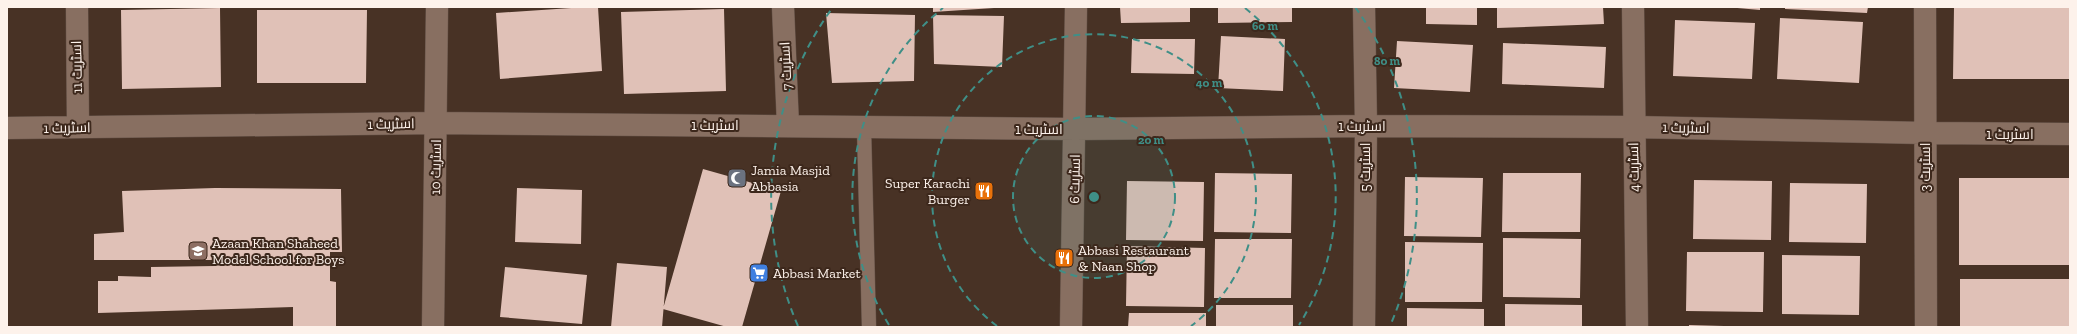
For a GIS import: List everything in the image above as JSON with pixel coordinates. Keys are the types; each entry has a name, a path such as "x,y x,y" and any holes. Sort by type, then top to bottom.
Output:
{"street":[{"name":"اسٹریٹ 11","path":"77,7 78,128"},
{"name":"اسٹریٹ 10","path":"433,327 436,7"},
{"name":"اسٹریٹ 7","path":"783,7 788,126"},
{"name":"اسٹریٹ 6","path":"1071,327 1076,129 1076,7"},
{"name":"اسٹریٹ 5","path":"1364,7 1366,126 1364,327"},
{"name":"اسٹریٹ 4","path":"1633,7 1636,327"},
{"name":"اسٹریٹ 3","path":"1925,7 1926,327"},
{"name":"اسٹریٹ 1","path":"7,128 436,123 1076,129 1366,126 1634,127 1925,133 2070,134"}],"lane":[{"path":"864,128 869,327"}],"building":[{"path":"598,7 602,71 500,79 496,13"},
{"path":"933,7 994,7 994,8 933,12"},
{"path":"1120,7 1190,7 1190,22 1121,23"},
{"path":"1218,7 1292,7 1292,22 1218,23"},
{"path":"1426,7 1477,7 1477,25 1426,24"},
{"path":"1497,7 1603,7 1604,24 1497,28"},
{"path":"1726,7 1760,7 1760,10"},
{"path":"1785,7 1868,7 1867,13 1785,9"},
{"path":"1954,7 2070,7 2070,79 1953,79"},
{"path":"220,8 221,87 122,89 121,10"},
{"path":"724,9 726,91 624,94 621,12"},
{"path":"257,10 367,10 366,83 257,83"},
{"path":"826,13 915,15 914,81 832,83"},
{"path":"933,15 1004,16 1002,67 934,64"},
{"path":"1780,18 1863,22 1859,83 1777,79"},
{"path":"1675,20 1755,23 1752,79 1673,76"},
{"path":"1221,36 1285,39 1283,91 1218,88"},
{"path":"1132,39 1195,39 1194,74 1131,73"},
{"path":"1397,41 1473,45 1470,92 1394,88"},
{"path":"1503,43 1606,47 1604,88 1502,84"},
{"path":"703,169 781,191 742,327 727,327 663,309"},
{"path":"1215,173 1292,174 1291,233 1214,232"},
{"path":"1503,173 1581,173 1580,232 1502,232"},
{"path":"1405,177 1483,178 1481,237 1404,236"},
{"path":"1959,178 2070,178 2070,265 1959,265"},
{"path":"1694,180 1772,181 1771,240 1693,239"},
{"path":"1127,181 1204,182 1203,241 1126,240"},
{"path":"1790,183 1867,184 1866,243 1789,242"},
{"name":"Azaan Khan Shaheed Model School for Boys","path":"215,188 341,189 342,252 330,252 330,281 336,282 336,327 293,327 293,307 98,313 98,281 118,281 118,276 151,277 151,267 214,266 214,260 94,260 94,234 124,232 122,191"},
{"path":"517,188 582,190 581,244 515,242"},
{"path":"1503,238 1581,239 1580,298 1503,297"},
{"path":"1215,239 1292,239 1291,298 1214,298"},
{"path":"1405,242 1483,243 1482,302 1405,302"},
{"path":"1127,246 1205,248 1204,307 1126,306"},
{"path":"1687,252 1764,252 1763,312 1686,311"},
{"path":"1782,255 1860,256 1859,315 1782,314"},
{"path":"617,263 667,267 662,327 611,327"},
{"path":"505,267 587,275 582,324 500,317"},
{"path":"1960,279 2070,279 2070,327 1960,327"},
{"path":"1505,304 1582,305 1582,327 1505,327"},
{"path":"1216,305 1293,305 1293,327 1216,327"},
{"path":"1407,308 1484,309 1484,327 1407,327"},
{"path":"1129,313 1206,313 1206,327 1128,327"},
{"path":"1689,325 1724,326 1724,327 1689,327"}],"place":[{"name":"Jamia Masjid Abbasia","path":"737,178"},
{"name":"Super Karachi Burger","path":"984,191"},
{"name":"Azaan Khan Shaheed Model School for Boys","path":"198,251"},
{"name":"Abbasi Restaurant & Naan Shop","path":"1064,258"},
{"name":"Abbasi Market","path":"759,273"}]}
